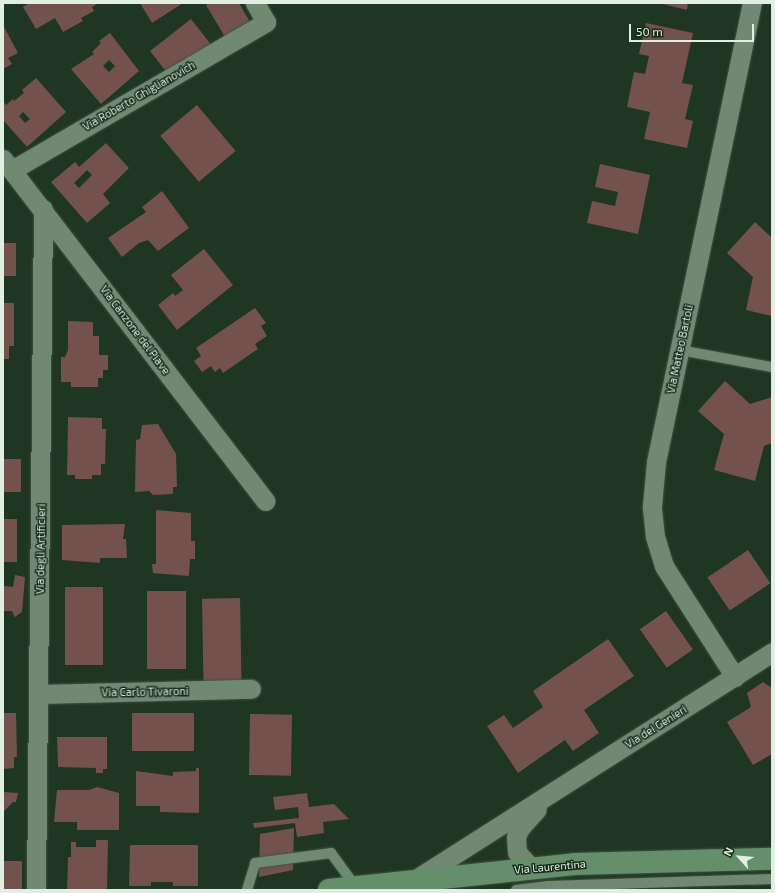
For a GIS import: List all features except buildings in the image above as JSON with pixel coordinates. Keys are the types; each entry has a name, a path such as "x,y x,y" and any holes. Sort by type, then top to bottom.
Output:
{"main road":[{"name":"Via Laurentina","path":"329,890 575,864 772,859"}],"street":[{"name":"Via Roberto Ghiglianovich","path":"7,165 266,22 255,3"},
{"name":"Via Matteo Bartoli","path":"734,677 664,566 655,537 652,506 654,476 752,3"},
{"name":"Via Canzone del Piave","path":"7,165 43,209 265,501"},
{"name":"Via degli Artificieri","path":"36,890 43,209"},
{"name":"Via dei Genieri","path":"413,881 772,652"},
{"name":"Via Carlo Tivaroni","path":"39,694 251,690"},
{"name":"Via dei Genieri","path":"531,868 517,852 516,837 520,828 533,815 540,800"}],"lane":[{"path":"680,350 772,367"},
{"path":"247,890 255,863 331,853 356,887"},
{"name":"Via Laurentina","path":"516,890 549,886 772,879"}]}
